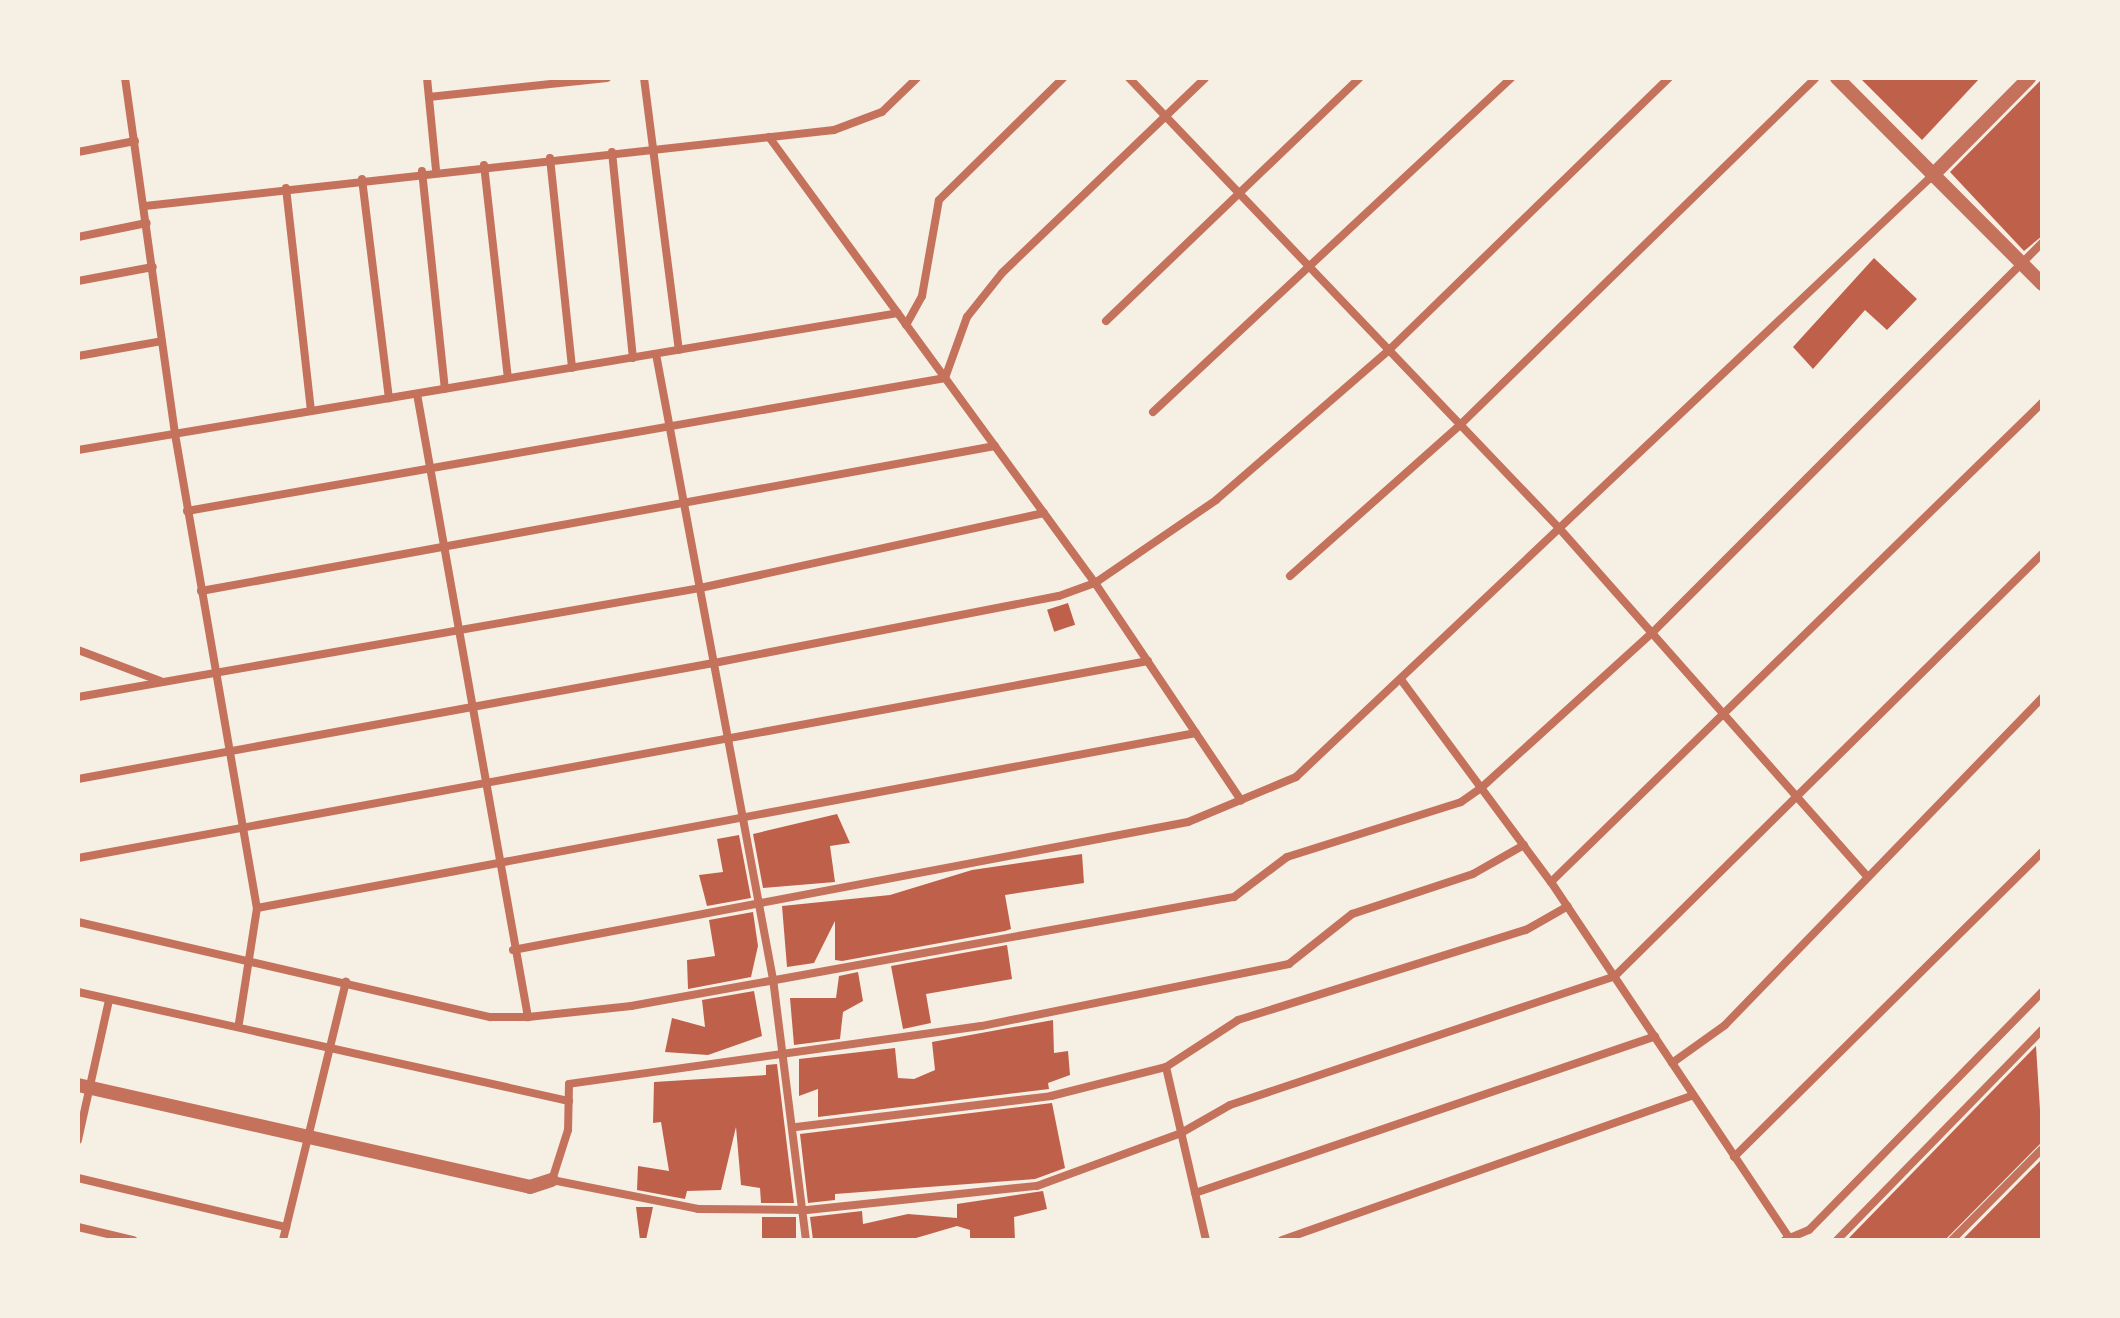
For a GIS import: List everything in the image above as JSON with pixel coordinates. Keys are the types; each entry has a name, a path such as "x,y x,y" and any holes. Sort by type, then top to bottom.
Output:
{"street":[{"path":"125,78 187,511 257,908 239,1023"},
{"path":"427,78 436,170"},
{"path":"429,97 607,78"},
{"path":"644,78 650,149 679,350"},
{"path":"145,206 422,171 834,130 882,112 917,78"},
{"path":"906,325 922,296 939,200 1063,78"},
{"path":"1129,78 1559,528 1868,877"},
{"path":"945,378 967,317 1002,273 1205,78"},
{"path":"1106,321 1236,190 1359,78"},
{"path":"1153,412 1311,269 1511,78"},
{"path":"78,779 228,755 471,706 714,663 1059,596 1095,583 1216,500 1389,350 1669,78"},
{"path":"1290,576 1460,425 1815,78"},
{"path":"1837,78 2042,284"},
{"path":"513,950 1188,822 1296,777 1402,681 1559,528 1932,176 2029,78"},
{"path":"769,137 1095,583 1241,800"},
{"path":"78,152 135,141"},
{"path":"612,152 633,358"},
{"path":"550,158 572,368"},
{"path":"484,165 508,378"},
{"path":"422,171 445,389"},
{"path":"362,179 389,398"},
{"path":"286,188 311,411"},
{"path":"78,237 147,223"},
{"path":"78,922 248,964 346,982 490,1017 528,1017 773,979 1234,897 1287,857 1461,802 1481,788 1652,633 2042,243"},
{"path":"78,281 153,267"},
{"path":"78,450 898,313"},
{"path":"78,356 162,341"},
{"path":"656,354 773,979 807,1210 806,1240"},
{"path":"187,511 945,378"},
{"path":"417,394 513,950 528,1017"},
{"path":"1551,882 1725,716 2042,403"},
{"path":"201,591 995,446"},
{"path":"78,697 458,633 700,588 1044,513"},
{"path":"83,1086 306,1140 530,1187 552,1180 698,1209 807,1210 1037,1186 1181,1133 1230,1105 1615,976 2042,554"},
{"path":"78,650 161,681"},
{"path":"78,858 729,743 1148,661"},
{"path":"1402,681 1568,906 1787,1239 1809,1230 2042,992"},
{"path":"1672,1063 1725,1025 2042,698"},
{"path":"257,908 499,869 1196,733"},
{"path":"552,1180 569,1101 569,1084 981,1026 1289,964 1352,914 1473,874 1524,845"},
{"path":"1734,1157 2042,852"},
{"path":"796,1127 1093,1086 1166,1067 1238,1020 1526,930 1568,906"},
{"path":"283,1240 346,982"},
{"path":"78,992 239,1023 569,1101"},
{"path":"78,1140 83,1086 109,1000"},
{"path":"1837,1240 2042,1030"},
{"path":"1195,1193 1655,1036"},
{"path":"1166,1067 1206,1240"},
{"path":"1282,1240 1693,1095"},
{"path":"1952,1240 2042,1149"},
{"path":"78,1178 286,1227"},
{"path":"78,1227 133,1240"}],"building":[{"path":"1860,78 1980,78 1922,140"},
{"path":"2042,79 2042,236 2024,251 1950,172"},
{"path":"1874,258 1917,299 1887,330 1865,310 1813,369 1793,347"},
{"path":"1068,603 1075,625 1054,632 1047,610"},
{"path":"837,814 850,843 830,846 835,882 763,888 753,834"},
{"path":"739,835 751,898 707,906 699,875 723,872 717,839"},
{"path":"1082,854 1084,883 1005,895 1011,929 842,961 835,960 835,921 814,963 787,967 782,906 890,895 972,870"},
{"path":"753,912 758,946 751,977 688,989 687,960 715,956 709,920"},
{"path":"1007,945 1012,979 926,994 931,1023 903,1029 891,966"},
{"path":"858,972 863,1001 843,1012 840,1039 794,1045 790,998 836,998 839,976"},
{"path":"754,991 762,1036 708,1055 665,1052 672,1018 705,1027 702,1000"},
{"path":"1053,1020 1054,1053 1068,1051 1070,1075 1048,1083 1049,1089 818,1117 818,1089 799,1096 799,1059 895,1048 898,1078 914,1079 935,1070 932,1042"},
{"path":"2036,1046 2042,1142 1945,1240 1847,1240"},
{"path":"777,1064 794,1203 761,1203 760,1188 741,1185 736,1127 721,1190 687,1191 685,1199 637,1190 638,1166 669,1171 661,1122 653,1123 654,1082 766,1075 766,1065"},
{"path":"1052,1103 1065,1168 1035,1179 835,1194 835,1200 808,1203 800,1134"},
{"path":"2042,1159 2042,1240 1962,1240"},
{"path":"1043,1191 1047,1209 1014,1217 1015,1240 970,1240 970,1230 957,1226 916,1238 813,1240 810,1217 862,1211 863,1224 908,1214 957,1218 957,1204"},
{"path":"636,1207 653,1207 646,1240 640,1240"},
{"path":"762,1217 796,1217 796,1240 762,1240"}]}
